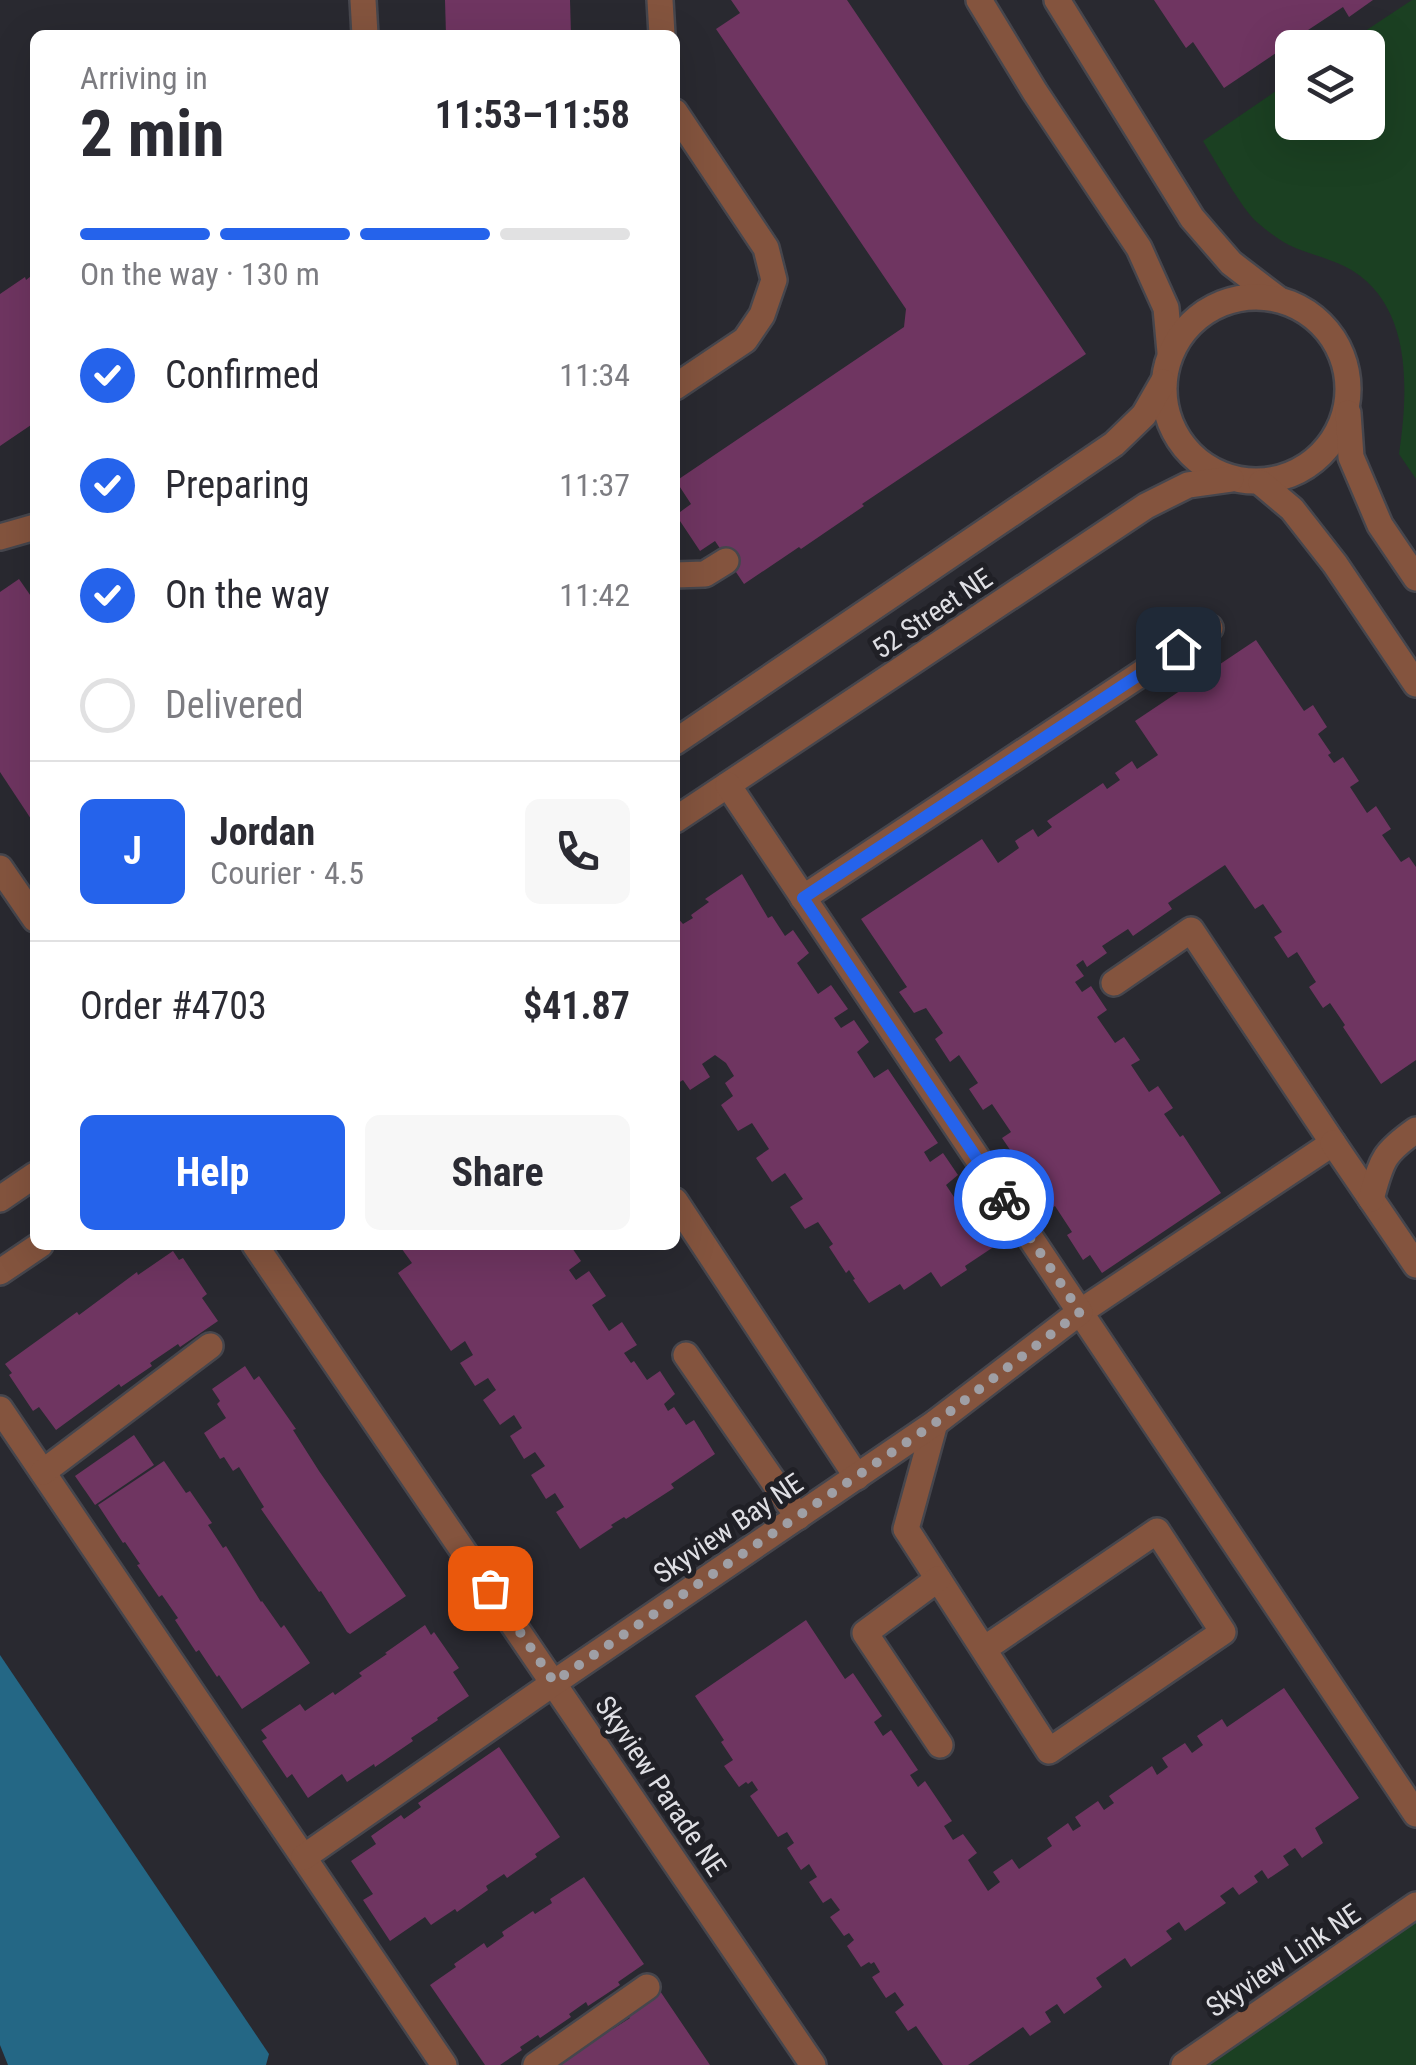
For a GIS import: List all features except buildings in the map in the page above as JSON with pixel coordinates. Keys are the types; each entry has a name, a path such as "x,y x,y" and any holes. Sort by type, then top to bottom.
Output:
{"street":[{"path":"363,0 365,30"},
{"path":"660,0 662,30"},
{"path":"979,0 1153,275 1166,308 1170,352 1163,382 1166,414 1187,452 1204,466 1231,479 1261,483 1292,476 1318,459 1338,435 1347,408"},
{"path":"1057,0 1192,218 1231,263 1278,299 1304,310 1326,328 1341,352 1348,379 1351,457 1380,525 1416,578"},
{"path":"680,119 766,248 774,280 762,315 745,340 680,385"},
{"path":"1170,352 1202,313 1225,301 1250,296 1278,299"},
{"name":"52 Street NE","path":"680,739 1114,444 1144,415 1163,382"},
{"name":"52 Street NE","path":"680,817 1146,506 1188,485 1231,479"},
{"path":"1261,483 1292,509 1335,564 1416,684"},
{"path":"0,538 30,529"},
{"path":"680,576 705,574 726,561"},
{"path":"803,898 1210,628"},
{"path":"728,785 1416,1814"},
{"path":"0,868 30,913"},
{"path":"1114,983 1192,930 1416,1265"},
{"path":"1372,1200 1381,1162 1390,1148 1416,1130"},
{"name":"Skyview Bay NE","path":"304,1858 554,1682 935,1423 1080,1312 1333,1143"},
{"path":"0,1199 30,1178"},
{"path":"680,1209 857,1476"},
{"path":"0,1272 33,1250"},
{"name":"Skyview Parade NE","path":"258,1250 813,2065"},
{"path":"43,1472 210,1346"},
{"path":"686,1355 798,1517"},
{"path":"0,1409 444,2065"},
{"path":"935,1423 906,1529 1049,1751 1224,1632 1156,1531 984,1649"},
{"path":"938,1579 865,1633 940,1745"},
{"name":"Skyview Link NE","path":"1184,2065 1416,1906"},
{"path":"536,2065 647,1987"}],"green space":[{"path":"1416,0 1416,479 1399,454 1404,405 1402,354 1387,307 1373,287 1353,271 1289,245 1258,223 1203,141 1275,92 1275,140 1385,140 1385,30 1367,30"},
{"path":"1416,1905 1416,2065 1192,2065"}],"water":[{"path":"0,1655 269,2054 266,2065 8,2065 0,2045"}],"way so far":[{"path":"490,1588 554,1682 935,1423 1080,1312 1004,1199"}],"route":[{"path":"1004,1199 803,898 1178,649"}]}
